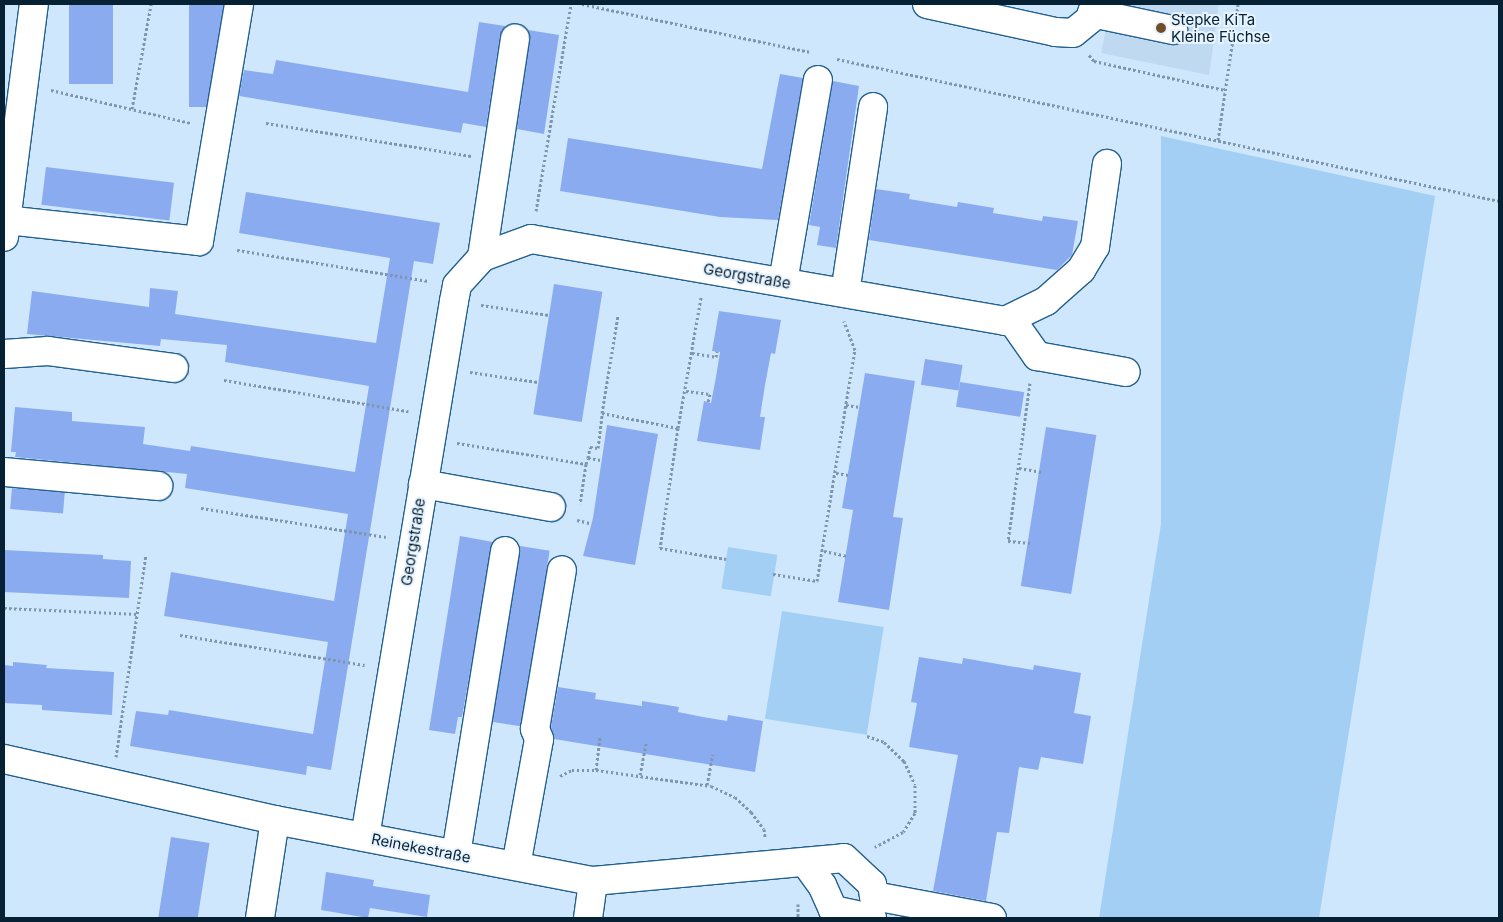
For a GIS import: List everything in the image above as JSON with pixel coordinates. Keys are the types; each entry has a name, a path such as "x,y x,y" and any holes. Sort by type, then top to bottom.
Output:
{"street":[{"path":"34,4 24,84 8,178 5,228 199,241 239,4"},
{"path":"927,4 1055,32 1088,17 1173,30"},
{"path":"482,257 515,38"},
{"path":"784,282 821,63"},
{"path":"840,292 873,107"},
{"path":"1107,164 1095,247 1080,270 1046,301 1009,321 1037,356 1126,372"},
{"name":"Georgstraße","path":"365,837 455,293 482,257 531,239 1009,321"},
{"path":"4,354 48,351 174,368"},
{"path":"4,472 158,486"},
{"path":"423,484 551,507"},
{"path":"456,854 505,552"},
{"path":"516,866 539,739 535,729 562,570"},
{"name":"Reinekestraße","path":"4,759 275,820 593,881 844,858"},
{"path":"260,918 275,820"},
{"path":"844,858 872,884 874,896 992,918"},
{"path":"805,862 822,885 832,910 872,918"},
{"path":"588,918 593,881"}],"path":[{"path":"132,109 151,4"},
{"path":"531,239 571,4"},
{"path":"582,4 821,63 1218,140 1499,201"},
{"path":"1218,140 1238,4"},
{"path":"1088,17 1094,61 1224,90"},
{"path":"24,84 218,130"},
{"path":"266,123 497,160"},
{"path":"237,250 455,293 550,314"},
{"path":"706,269 678,428 660,548 726,559"},
{"path":"774,574 817,581 824,551 855,350 840,292"},
{"path":"579,511 590,447 598,448 618,315"},
{"path":"692,354 716,357 717,351"},
{"path":"442,368 538,382"},
{"path":"224,380 586,464"},
{"path":"1030,381 1008,541 1031,543"},
{"path":"686,391 710,394 708,402"},
{"path":"846,405 860,407"},
{"path":"602,413 678,428"},
{"path":"588,458 601,460"},
{"path":"1019,468 1042,472"},
{"path":"836,473 849,475"},
{"path":"201,508 414,542"},
{"path":"578,516 577,521 590,523"},
{"path":"824,551 847,556"},
{"path":"112,784 146,555"},
{"path":"4,608 138,614"},
{"path":"180,635 392,670"},
{"path":"596,770 600,736"},
{"path":"844,858 890,841 903,832 915,813 915,785 904,761 884,742 867,736"},
{"path":"640,775 646,744"},
{"path":"707,786 713,755"},
{"path":"529,793 572,770 596,770 640,775 707,786 735,797 751,812 764,829 768,865"}],"shaded area":[{"name":"Stepke KiTa Kleine Füchse","path":"1111,4 1219,4 1209,75 1101,53"},
{"path":"1161,136 1435,196 1319,918 1099,918 1161,524"},
{"path":"728,547 777,555 771,596 721,588"},
{"path":"782,611 884,627 867,735 765,719"}],"building":[{"path":"69,4 113,4 113,84 69,84"},
{"path":"189,4 223,4 223,107 189,107"},
{"path":"479,22 505,26 500,36 486,127 463,123 461,133 239,96 244,70 273,74 276,60 468,92"},
{"path":"528,30 559,35 544,134 517,129 530,40"},
{"path":"780,74 803,78 778,220 720,217 560,191 568,138 762,169"},
{"path":"833,81 859,86 836,248 817,245 820,227 809,225"},
{"path":"46,167 174,183 169,220 41,205"},
{"path":"876,189 910,194 909,199 957,207 958,202 994,208 993,213 1042,221 1043,216 1078,221 1072,255 1057,270 869,240"},
{"path":"246,192 440,223 433,264 414,261 331,770 307,766 306,775 130,746 136,711 168,715 169,710 313,734 328,642 164,616 171,572 334,601 348,514 185,488 187,474 15,457 16,452 11,452 15,407 72,412 72,421 145,427 143,444 190,451 191,446 355,472 369,386 225,362 227,345 161,339 160,346 27,334 32,291 149,307 150,288 178,291 175,314 376,343 390,258 239,233"},
{"path":"554,284 602,292 582,422 533,414"},
{"path":"719,311 781,320 775,354 771,353 765,385 760,417 765,417 760,450 697,441 704,401 711,403 716,377 720,352 712,351"},
{"path":"925,359 963,365 958,391 921,385"},
{"path":"865,373 915,381 893,517 903,518 889,610 838,602 853,510 842,508"},
{"path":"960,382 1024,392 1020,417 956,407"},
{"path":"607,425 658,434 635,565 583,556 593,518"},
{"path":"1046,427 1096,435 1071,594 1021,586"},
{"path":"12,488 65,493 63,514 10,509"},
{"path":"460,536 493,542 462,717 458,717 455,734 429,730"},
{"path":"520,546 550,551 522,727 492,722"},
{"path":"4,550 103,555 103,559 131,561 129,598 4,592"},
{"path":"919,657 962,664 963,658 1033,670 1034,665 1081,673 1074,713 1091,716 1083,764 1041,757 1038,770 1019,767 1009,833 997,832 986,901 933,891 958,755 909,747 917,703 911,702"},
{"path":"13,662 47,665 46,668 114,672 112,715 42,710 42,705 4,703 4,665 13,666"},
{"path":"558,687 596,693 595,699 642,706 642,701 679,707 678,712 727,721 728,715 763,721 755,772 554,739 551,727"},
{"path":"171,837 210,843 198,918 158,918"},
{"path":"326,872 374,880 373,886 430,895 427,917 370,908 368,918 321,910"}],"place":[{"name":"Stepke KiTa Kleine Füchse","path":"1161,28"}]}
